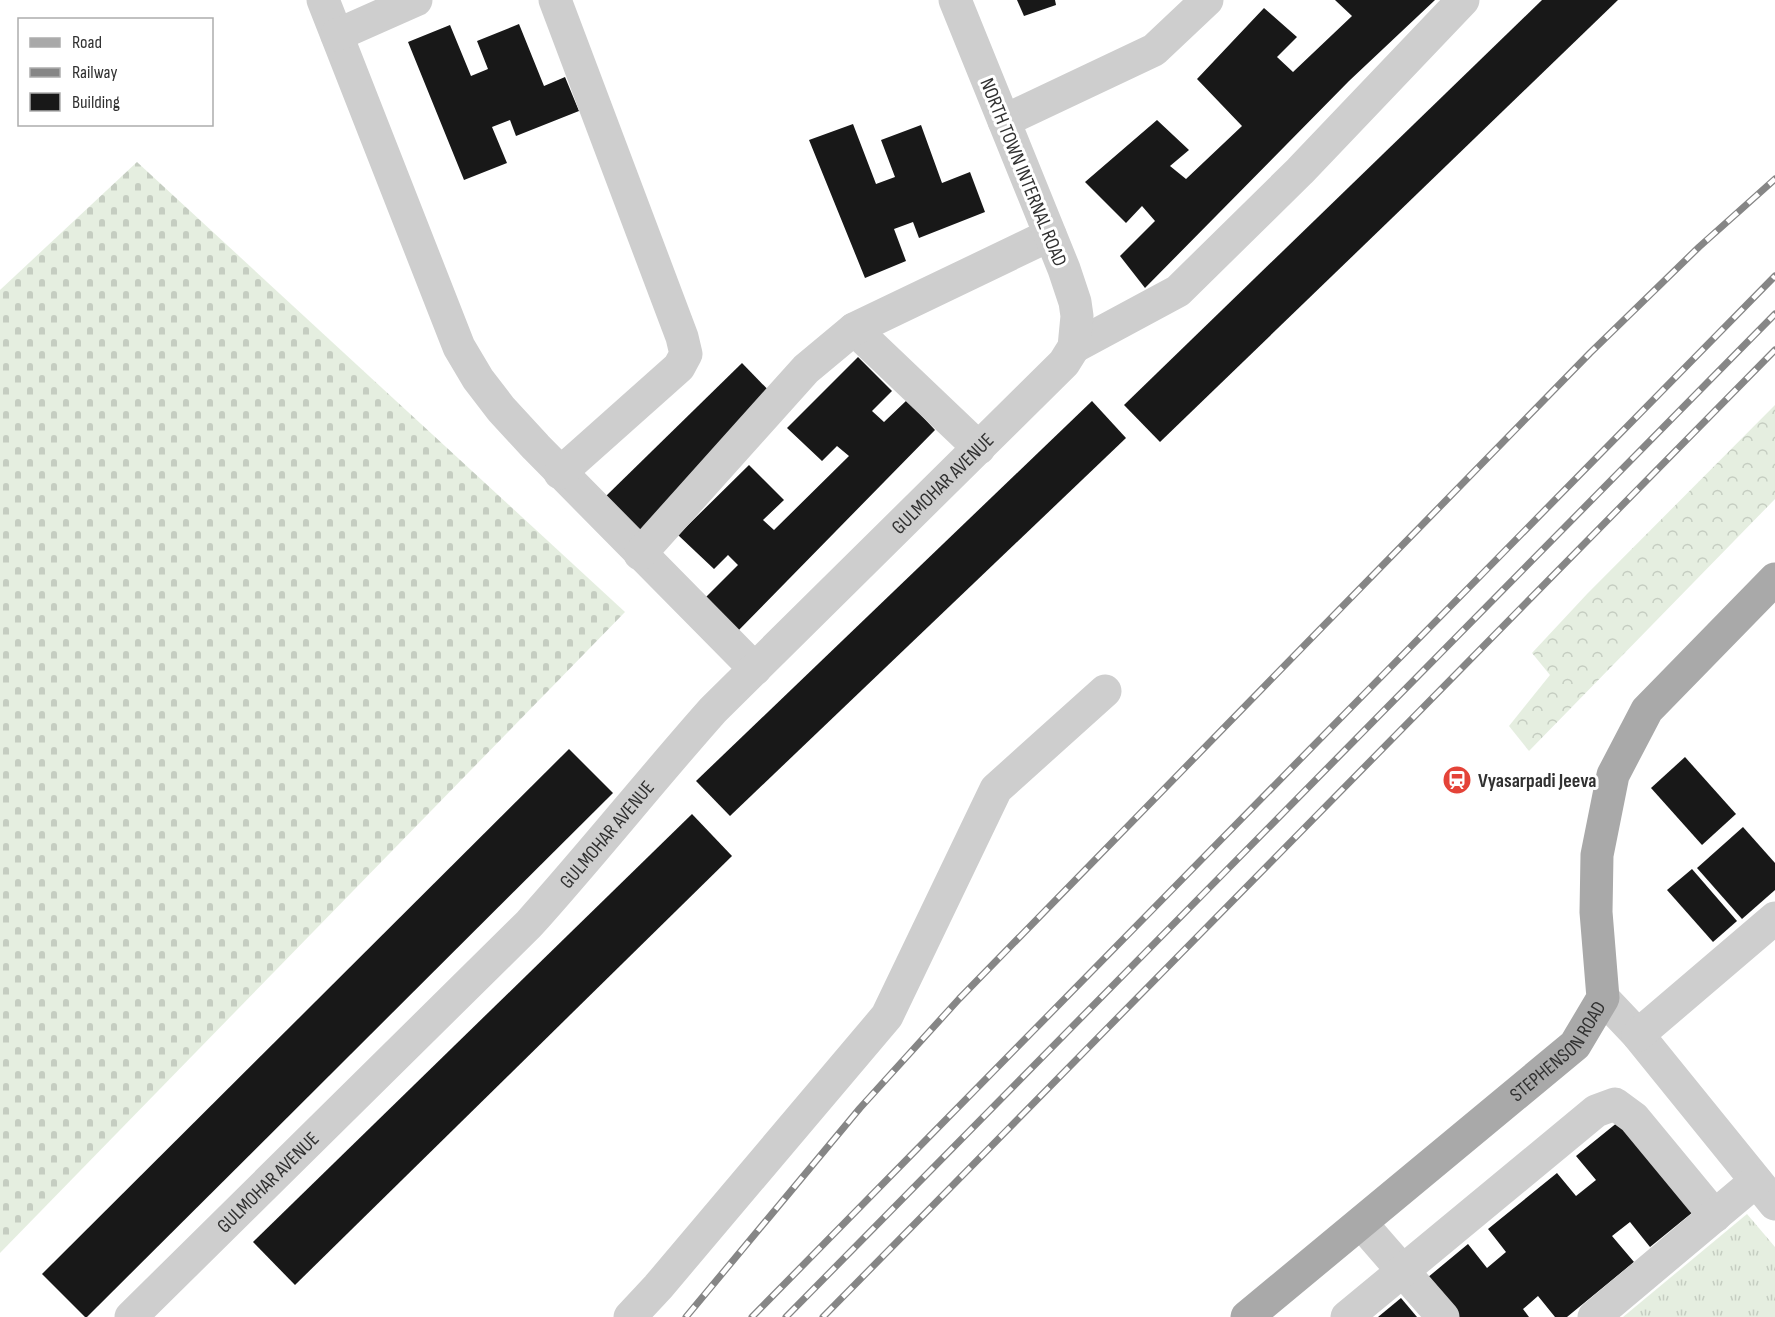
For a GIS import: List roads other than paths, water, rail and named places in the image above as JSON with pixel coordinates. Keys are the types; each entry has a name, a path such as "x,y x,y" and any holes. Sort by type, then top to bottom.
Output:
{"main road":[{"name":"STEPHENSON ROAD","path":"1247,1317 1575,1046 1603,998 1596,912 1597,855 1613,775 1647,711 1775,579"}],"street":[{"path":"323,0 459,347 478,379 501,409 560,472 755,669"},
{"path":"337,35 416,0"},
{"path":"555,0 687,354 679,367 560,472"},
{"name":"NORTH TOWN INTERNAL ROAD","path":"955,0 1075,302 1077,316 1074,347"},
{"path":"1074,347 1178,291 1300,171 1463,0"},
{"path":"1004,121 1154,50 1190,7"},
{"path":"640,554 806,369 854,328 1050,235"},
{"path":"854,328 980,448"},
{"name":"GULMOHAR AVENUE","path":"131,1317 529,924 713,711 1056,373 1074,347"},
{"path":"630,1317 658,1287 887,1016 996,789 1105,691"},
{"path":"1638,1035 1775,918"},
{"path":"1594,1317 1715,1216 1767,1187 1638,1035 1603,998"},
{"path":"1347,1317 1596,1111 1615,1104 1634,1118 1715,1216"},
{"path":"1361,1223 1443,1317"}],"railway":[{"path":"686,1317 860,1108 959,999 1590,353 1699,247 1775,179"},
{"path":"752,1317 1775,276"},
{"path":"786,1317 1775,314"},
{"path":"823,1317 1775,350"}],"place":[{"name":"Vyasarpadi Jeeva","path":"1457,780"}]}
